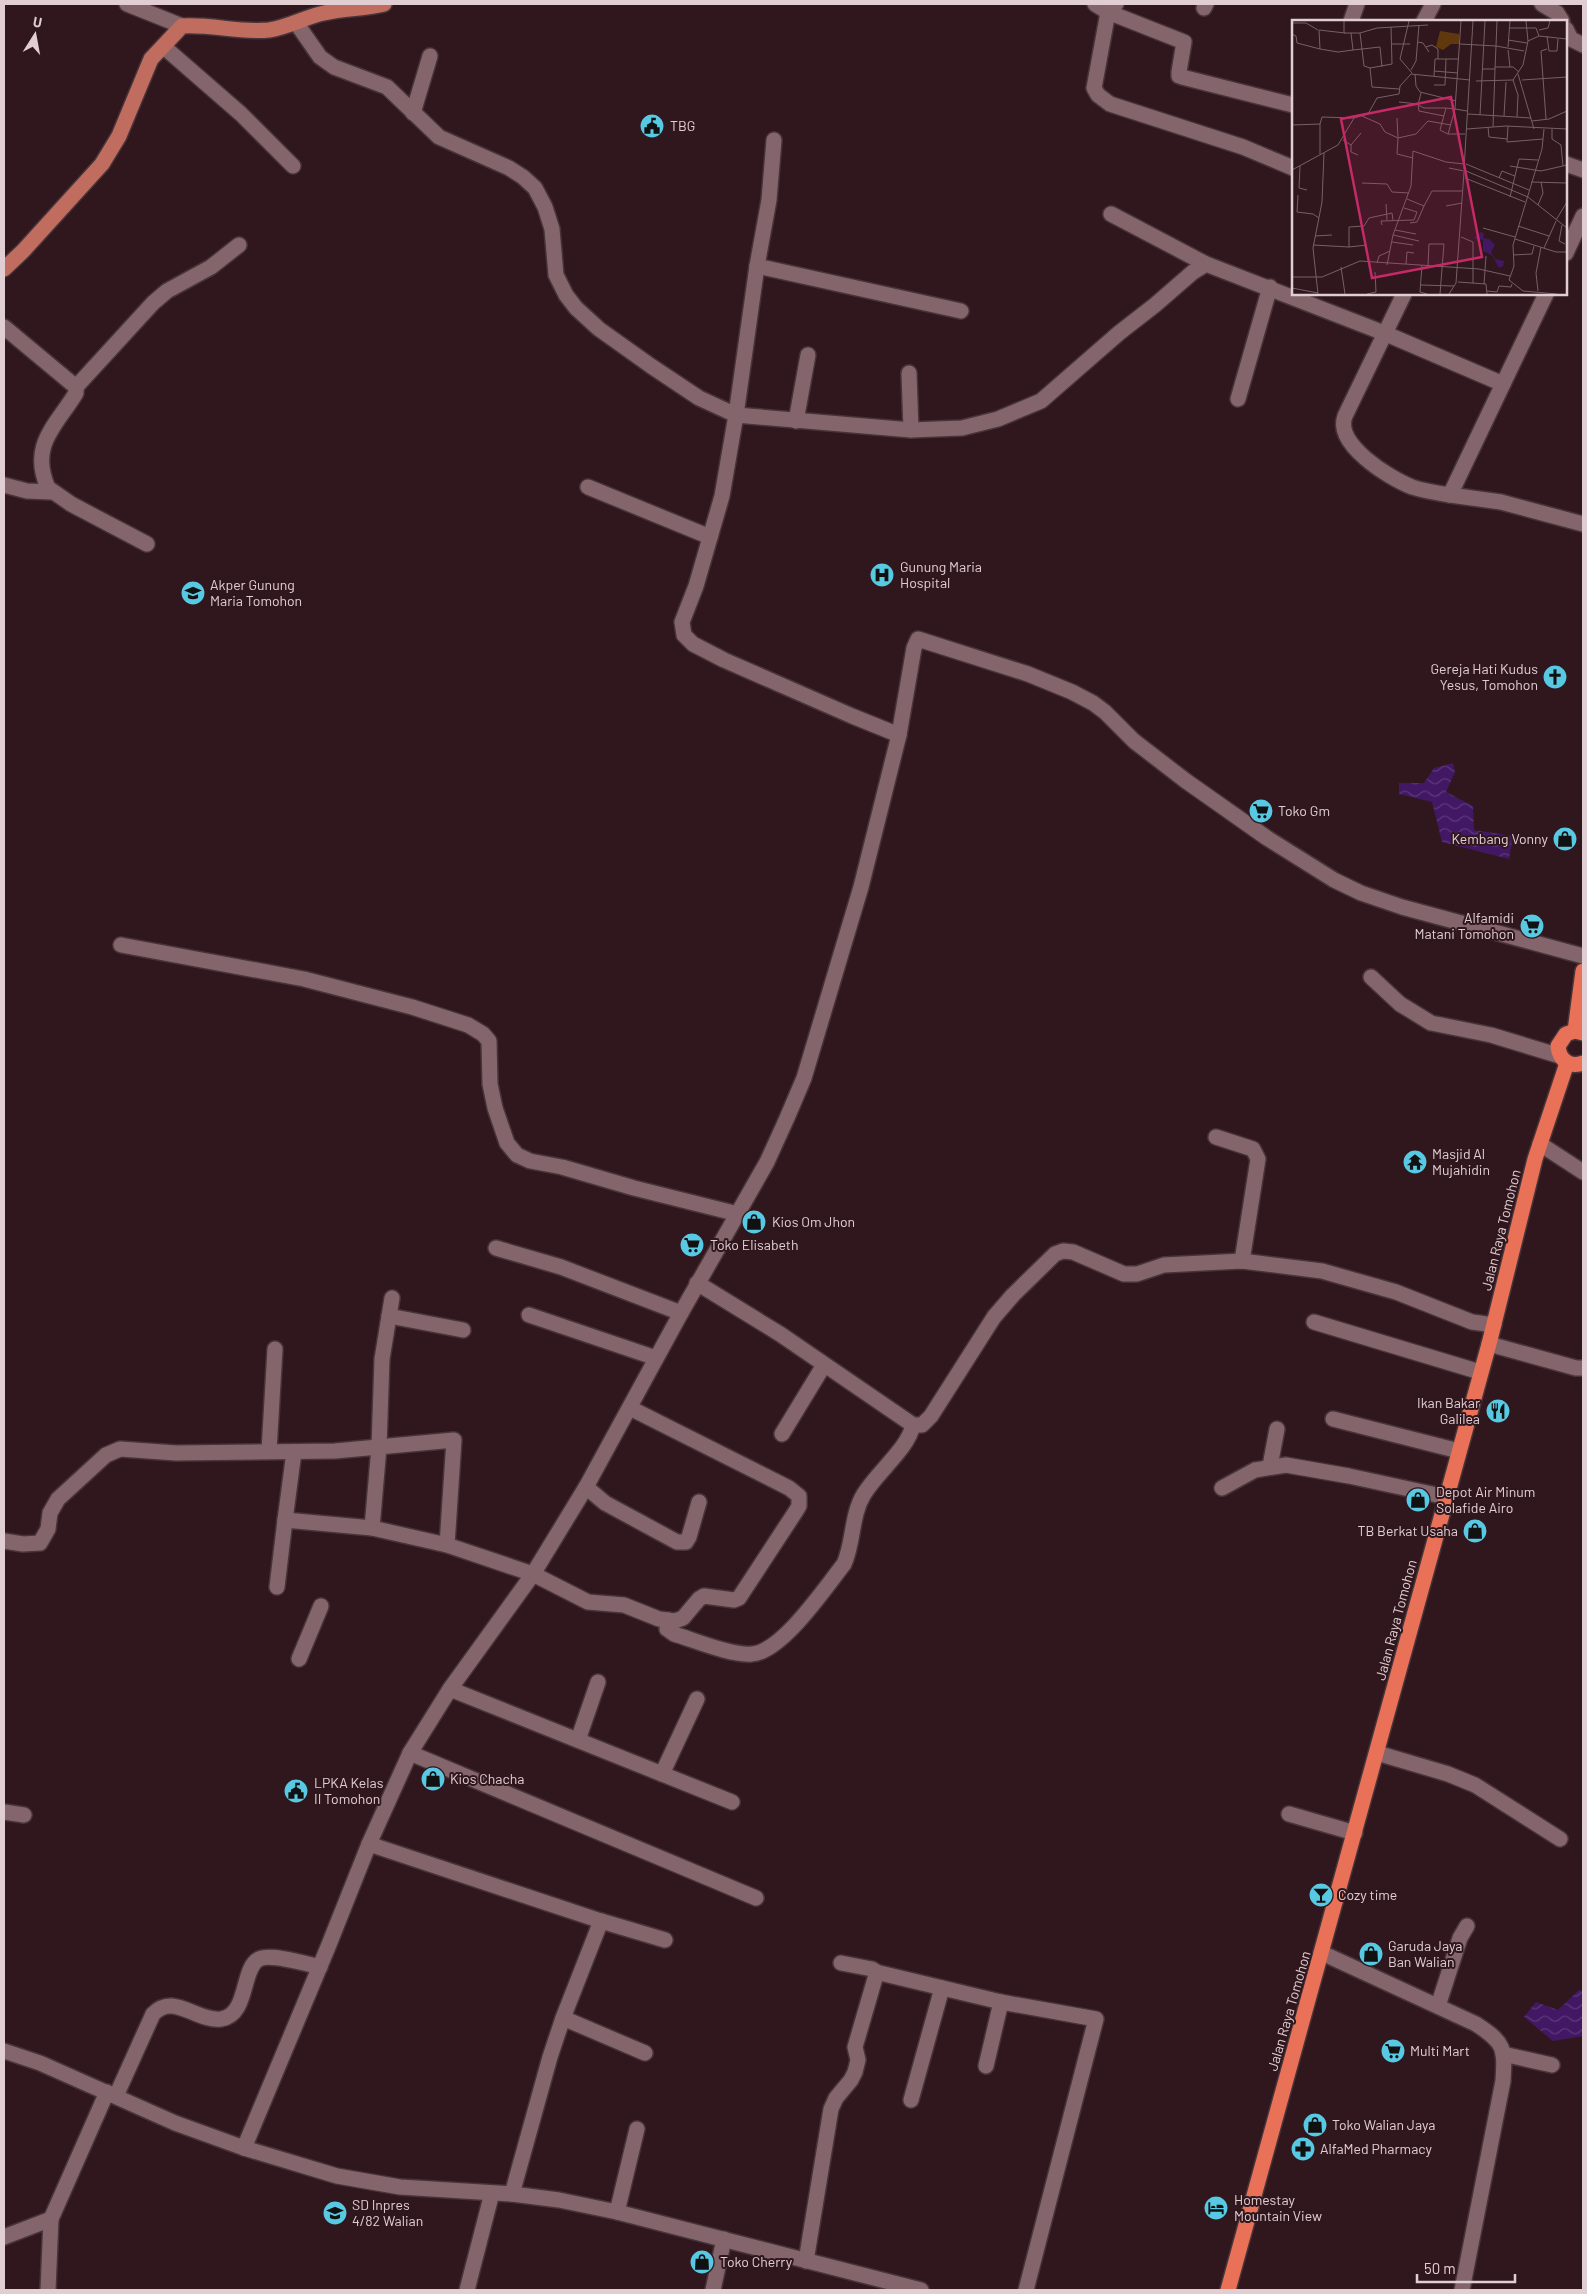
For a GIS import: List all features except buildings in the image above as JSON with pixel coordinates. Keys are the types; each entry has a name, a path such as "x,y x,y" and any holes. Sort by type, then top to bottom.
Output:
{"highway":[{"name":"Jalan Raya Tomohon","path":"1228,2290 1258,2187 1489,1344 1563,1059 1560,1041 1566,1034 1579,1032 1583,971"},
{"path":"1563,1059 1576,1065 1583,1064"}],"main road":[{"path":"4,269 23,251 102,164 119,136 151,59 182,26 197,25 247,31 270,30 297,24 322,13 384,4"}],"street":[{"path":"126,4 182,26"},
{"path":"1095,4 1112,8 1184,42 1179,72 1179,76 1182,78 1292,105"},
{"path":"1351,20 1357,4"},
{"path":"1425,20 1433,4"},
{"path":"1542,4 1557,13 1561,20"},
{"path":"1112,8 1094,88 1103,100 1132,112 1242,147 1292,168"},
{"path":"297,24 320,57 334,66 387,87 438,137 508,168 523,177 535,188 545,207 552,229 556,275 566,295 576,308 599,328 651,366 699,398 736,415 911,430 962,428 998,420 1041,401 1119,333 1193,272 1206,264"},
{"path":"1567,31 1571,39 1583,45"},
{"path":"164,47 241,114 293,166"},
{"path":"413,113 430,56"},
{"path":"774,140 769,200 757,266 736,415 722,496 682,622 682,629 687,639 724,660 852,716 899,734"},
{"path":"1567,164 1583,170"},
{"path":"1111,214 1206,264 1384,333 1503,384"},
{"path":"1567,251 1583,216"},
{"path":"51,492 45,482 43,445 48,432 76,393 76,387 153,303 168,291 211,267 239,245"},
{"path":"757,266 961,310"},
{"path":"1238,399 1270,288"},
{"path":"1403,295 1344,416 1343,430 1349,442 1364,458 1392,478 1412,487 1450,495 1501,502 1583,524"},
{"path":"1450,495 1546,295"},
{"path":"4,327 76,387"},
{"path":"796,420 808,355"},
{"path":"909,374 911,430"},
{"path":"4,485 27,491 51,492 147,544"},
{"path":"588,487 710,537"},
{"path":"244,2148 369,1844 410,1753 450,1689 533,1574 586,1487 697,1283 767,1162 804,1078 860,887 899,734 918,639 1028,674 1093,703 1105,712 1134,741 1170,770 1267,838 1334,880 1361,893 1402,907 1583,956"},
{"path":"122,945 304,979 412,1007 468,1025 489,1041 490,1084 495,1108 507,1143 517,1155 530,1161 562,1167 634,1188 738,1214"},
{"path":"1371,977 1400,1004 1431,1023 1491,1035 1563,1059"},
{"path":"1216,1137 1253,1149 1258,1159 1242,1261"},
{"path":"1540,1144 1583,1172"},
{"path":"496,1248 560,1267 681,1313"},
{"path":"697,1283 780,1334 913,1425 922,1425 932,1416 994,1317 1013,1294 1055,1254 1063,1251 1073,1252 1124,1274 1137,1274 1164,1265 1242,1261 1322,1271 1396,1292 1472,1322 1494,1325"},
{"path":"372,1528 379,1447 382,1359 392,1298"},
{"path":"529,1315 656,1358"},
{"path":"389,1316 463,1330"},
{"path":"1314,1322 1480,1372"},
{"path":"1489,1344 1576,1368 1583,1368"},
{"path":"269,1451 275,1349"},
{"path":"782,1434 824,1365"},
{"path":"285,1520 372,1528 447,1545 533,1574 588,1602 624,1605 668,1620 675,1621 683,1618 699,1599 704,1596 734,1600 744,1594 796,1511 799,1506 799,1496 788,1488 630,1408"},
{"path":"1333,1419 1459,1451"},
{"path":"668,1620 667,1629 674,1634 738,1654 766,1652 782,1640 844,1564 848,1554 858,1506 863,1494 909,1438 913,1425"},
{"path":"1270,1466 1277,1429"},
{"path":"4,1541 23,1544 40,1543 48,1529 50,1513 54,1505 106,1455 120,1450 176,1453 294,1452 454,1440 447,1545"},
{"path":"277,1587 294,1452"},
{"path":"1222,1488 1255,1470 1270,1466 1286,1466 1323,1471 1446,1497"},
{"path":"586,1487 605,1503 677,1542 686,1542 689,1537 699,1502"},
{"path":"299,1658 321,1606"},
{"path":"578,1740 598,1682"},
{"path":"450,1689 732,1802"},
{"path":"662,1774 697,1699"},
{"path":"410,1753 756,1898"},
{"path":"1376,1753 1448,1774 1475,1785 1560,1839"},
{"path":"4,1812 24,1815"},
{"path":"1288,1814 1355,1833"},
{"path":"369,1844 601,1921 666,1940"},
{"path":"512,2194 550,2057 563,2018 601,1921"},
{"path":"1438,2006 1460,1938 1468,1926"},
{"path":"1322,1953 1438,2006 1490,2033 1502,2044 1504,2081 1462,2290"},
{"path":"48,2290 51,2219 111,2094 153,2014 159,2008 172,2005 221,2019 237,2008 253,1966 260,1959 291,1961 320,1967"},
{"path":"841,1964 872,1969 878,1973 1001,2002 1096,2019 1026,2290"},
{"path":"806,2260 831,2109 836,2098 855,2072 858,2060 855,2047 878,1973"},
{"path":"911,2100 942,1988"},
{"path":"986,2066 1001,2002"},
{"path":"563,2018 644,2053"},
{"path":"4,2051 40,2063 175,2123 244,2148 337,2176 400,2187 512,2194 617,2212 920,2290"},
{"path":"1503,2054 1552,2065"},
{"path":"617,2212 637,2129"},
{"path":"467,2290 492,2193"},
{"path":"4,2237 51,2219"},
{"path":"713,2290 724,2239"}],"water":[{"path":"1453,763 1455,772 1446,792 1473,806 1474,830 1513,836 1509,859 1442,842 1432,802 1399,794 1399,783 1424,783 1434,768"},
{"path":"1579,1990 1583,1991 1583,2036 1553,2041 1524,2017 1536,2002 1558,2010"}],"place":[{"name":"TBG","path":"652,126"},
{"name":"Gunung Maria Hospital","path":"882,575"},
{"name":"Akper Gunung Maria Tomohon","path":"193,593"},
{"name":"Gereja Hati Kudus Yesus, Tomohon","path":"1555,677"},
{"name":"Toko Gm","path":"1261,811"},
{"name":"Kembang Vonny","path":"1565,839"},
{"name":"Alfamidi Matani Tomohon","path":"1532,926"},
{"name":"Masjid Al Mujahidin","path":"1415,1162"},
{"name":"Kios Om Jhon","path":"754,1222"},
{"name":"Toko Elisabeth","path":"692,1245"},
{"name":"Ikan Bakar Galilea","path":"1498,1411"},
{"name":"Depot Air Minum Solafide Airo","path":"1418,1500"},
{"name":"TB Berkat Usaha","path":"1475,1531"},
{"name":"Kios Chacha","path":"433,1779"},
{"name":"LPKA Kelas II Tomohon","path":"296,1791"},
{"name":"Cozy time","path":"1321,1895"},
{"name":"Garuda Jaya Ban Walian","path":"1371,1954"},
{"name":"Multi Mart","path":"1393,2051"},
{"name":"Toko Walian Jaya","path":"1315,2125"},
{"name":"AlfaMed Pharmacy","path":"1303,2149"},
{"name":"Homestay Mountain View","path":"1216,2208"},
{"name":"SD Inpres 4/82 Walian","path":"335,2213"},
{"name":"Toko Cherry","path":"702,2262"}]}
